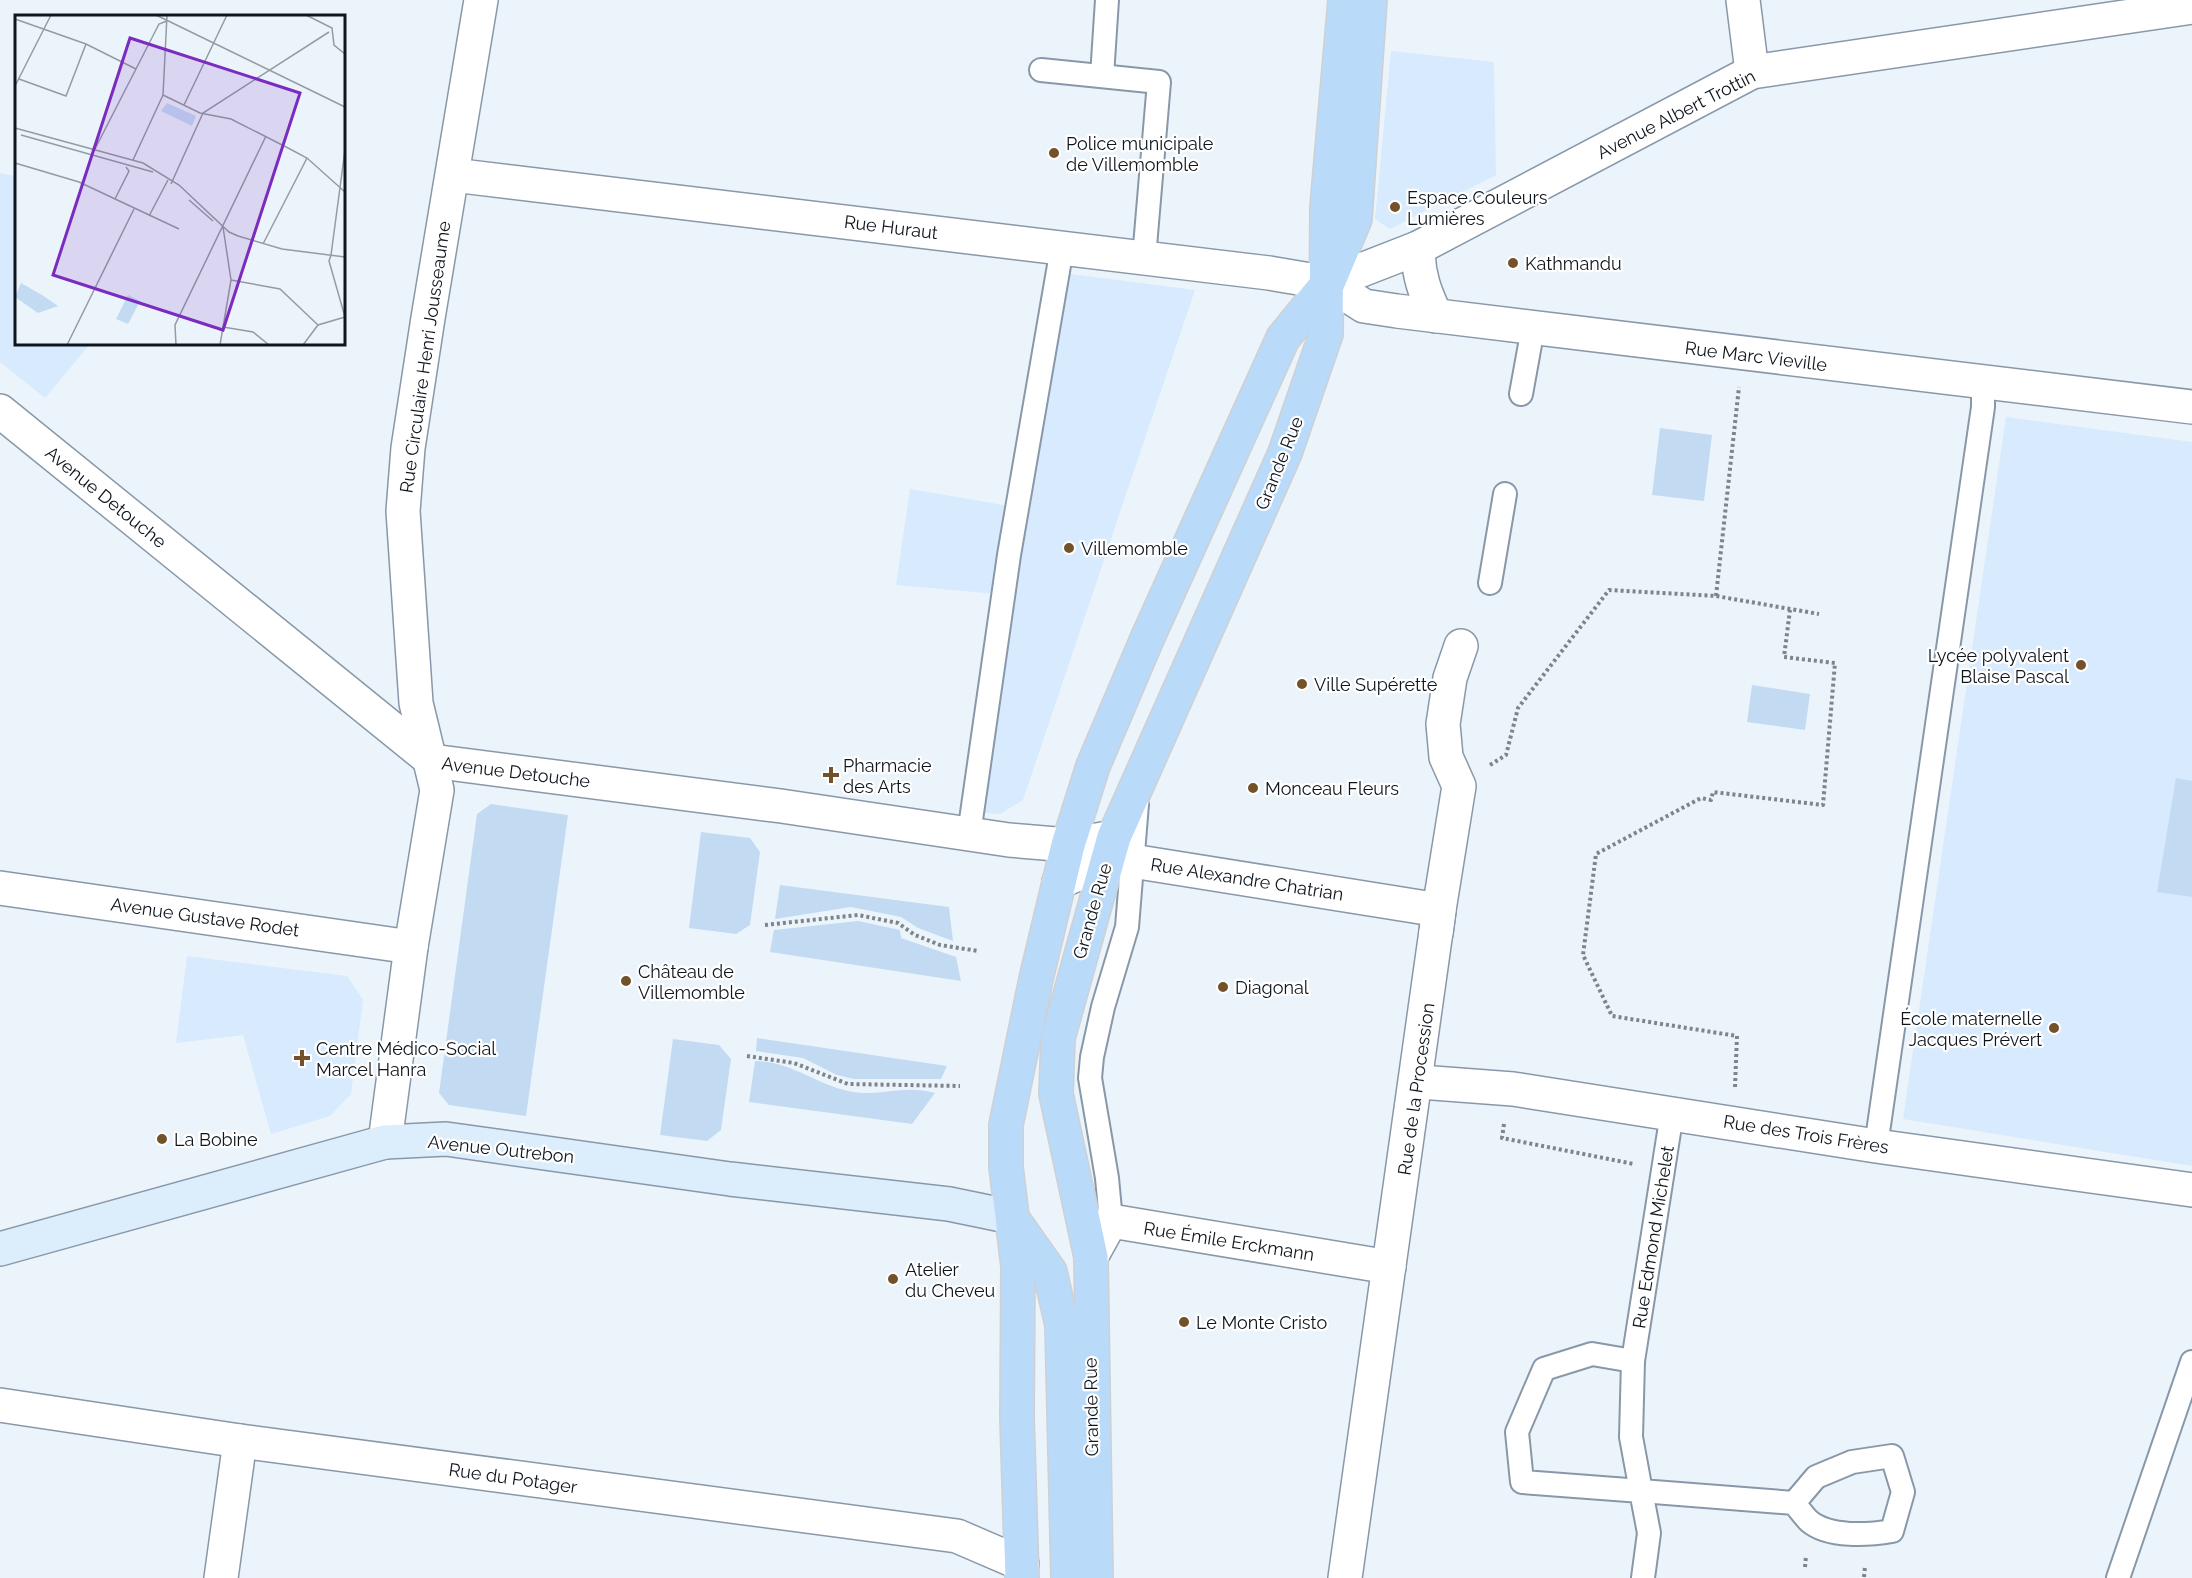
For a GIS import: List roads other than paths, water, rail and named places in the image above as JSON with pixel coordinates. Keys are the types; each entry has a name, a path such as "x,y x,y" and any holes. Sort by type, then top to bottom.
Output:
{"main road":[{"name":"Grande Rue","path":"1096,1578 1091,1257 1060,1117 1056,1083 1058,1038 1138,786 1285,453 1326,334 1327,207 1345,0"},
{"name":"Grande Rue","path":"1022,1571 1017,1418 1018,1266 1006,1167 1006,1125 1059,882 1093,766 1252,404 1283,338 1328,283 1355,219 1370,0"},
{"name":"Avenue Outrebon","path":"0,1249 385,1142 446,1139 730,1179 949,1204 1012,1217"},
{"name":"Grande Rue","path":"1012,1217 1050,1272 1062,1325 1068,1578"}],"street":[{"name":"Rue Circulaire Henri Jousseaume","path":"385,1142 411,947 437,789 416,703 403,511 408,448 481,0"},
{"path":"1743,0 1752,72"},
{"name":"Avenue Albert Trottin","path":"1328,283 1419,248 1752,72 2176,6"},
{"name":"Rue Huraut","path":"453,175 1144,258 1328,283"},
{"path":"1419,248 1418,270 1423,289 1436,316"},
{"name":"Rue Marc Vieville","path":"1328,283 1364,306 1983,384 2192,407"},
{"name":"Avenue Detouche","path":"0,411 432,761 781,806 1117,853"},
{"name":"Rue de la Procession","path":"1345,1578 1439,910 1459,786 1446,757 1443,724 1450,678 1461,646"},
{"name":"Rue Alexandre Chatrian","path":"1059,882 1117,853 1158,863 1439,910"},
{"name":"Avenue Gustave Rodet","path":"0,888 411,947"},
{"name":"Rue de la Procession","path":"1389,1267 1420,1082 1439,910"},
{"name":"Rue des Trois Frères","path":"1420,1082 1513,1089 1876,1146 2192,1190"},
{"path":"1091,1257 1111,1221"},
{"name":"Rue Émile Erckmann","path":"1111,1221 1389,1267"},
{"name":"Rue du Potager","path":"0,1405 240,1441 957,1536 1022,1571"},
{"path":"220,1578 240,1441"}],"lane":[{"path":"1102,76 1107,0"},
{"path":"1041,70 1159,82 1144,258"},
{"path":"969,834 1009,555 1062,248"},
{"path":"1521,394 1533,328"},
{"path":"1876,1146 1983,407 1983,384"},
{"path":"1490,583 1505,495"},
{"path":"1111,1221 1107,1178 1090,1078 1092,1057 1103,1007 1127,927 1117,853"},
{"name":"Rue Edmond Michelet","path":"1643,1578 1649,1533 1631,1437 1632,1361 1672,1113"},
{"path":"1632,1361 1592,1354 1544,1369 1517,1432 1522,1482 1794,1503 1811,1522 1840,1533 1869,1536 1892,1531 1903,1492 1892,1456 1852,1462 1816,1477 1794,1503"},
{"path":"2118,1578 2192,1362"}],"place":[{"name":"Police municipale de Villemomble","path":"1054,153"},
{"name":"Espace Couleurs Lumières","path":"1395,207"},
{"name":"Kathmandu","path":"1513,263"},
{"name":"Villemomble","path":"1069,548"},
{"name":"Lycée polyvalent Blaise Pascal","path":"2081,665"},
{"name":"Ville Supérette","path":"1302,684"},
{"name":"Pharmacie des Arts","path":"831,775"},
{"name":"Monceau Fleurs","path":"1253,788"},
{"name":"Château de Villemomble","path":"626,981"},
{"name":"Diagonal","path":"1223,987"},
{"name":"École maternelle Jacques Prévert","path":"2054,1028"},
{"name":"Centre Médico-Social Marcel Hanra","path":"302,1058"},
{"name":"La Bobine","path":"162,1139"},
{"name":"Atelier du Cheveu","path":"893,1279"},
{"name":"Le Monte Cristo","path":"1184,1322"}]}
